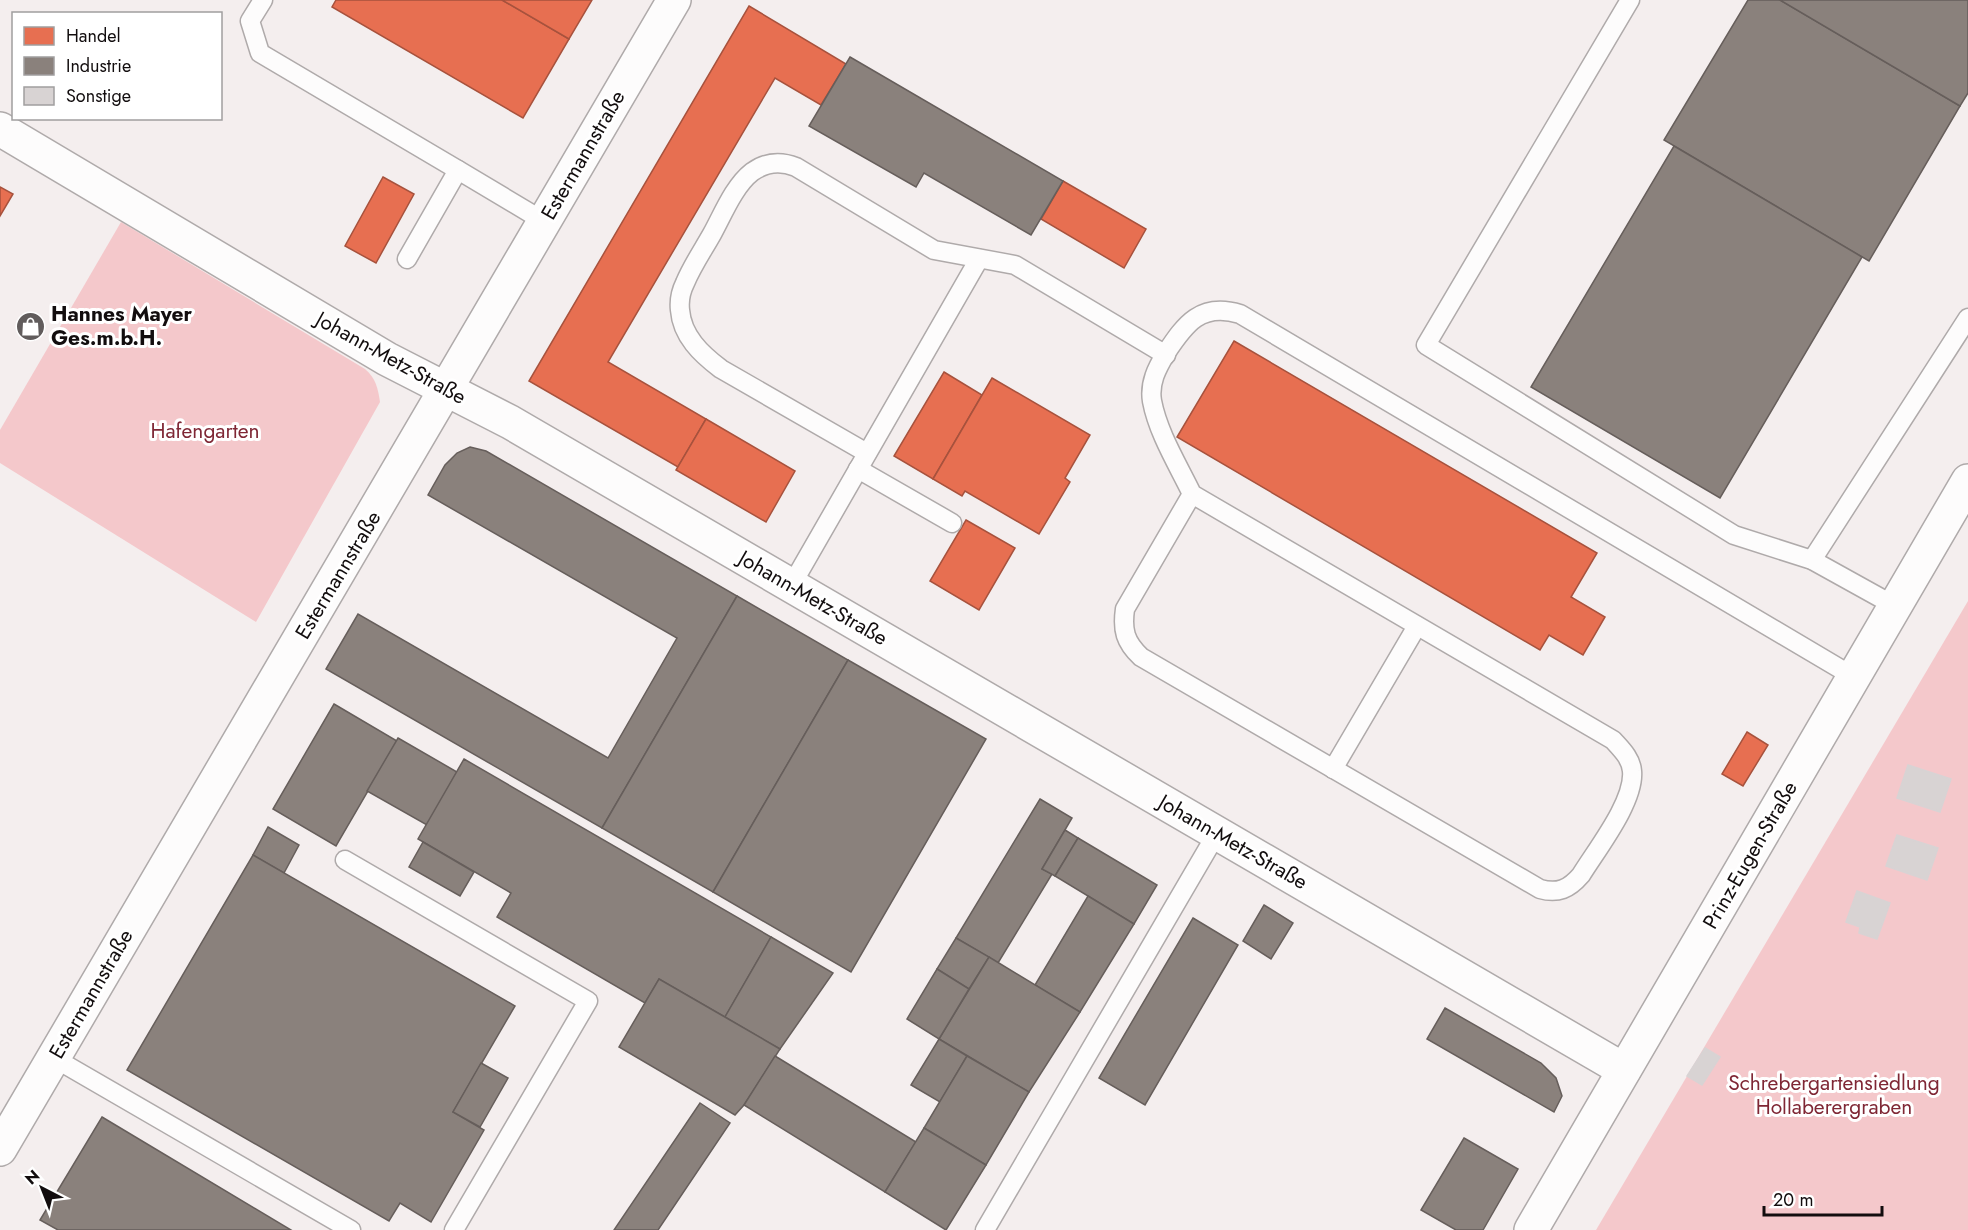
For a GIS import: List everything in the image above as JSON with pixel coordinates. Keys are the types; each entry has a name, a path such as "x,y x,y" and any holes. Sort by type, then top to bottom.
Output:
{"street":[{"name":"Estermannstraße","path":"0,1149 674,0"},
{"name":"Johann-Metz-Straße","path":"0,129 387,359 510,422 1624,1070"},
{"name":"Prinz-Eugen-Straße","path":"1531,1230 1968,481"}],"lane":[{"path":"263,0 250,21 260,52 545,222"},
{"path":"1630,0 1426,345 1734,535 1812,560 1895,606"},
{"path":"952,522 732,376 700,352 687,334 680,309 684,285 744,181 759,168 778,163 796,167 933,250 1015,265 1166,355"},
{"path":"406,259 458,170"},
{"path":"791,586 979,259"},
{"path":"1192,494 1125,609 1123,624 1125,636 1131,647 1141,657 1540,889 1550,892 1562,891 1581,875 1624,807 1632,788 1632,769 1626,753 1613,740 1192,494 1163,434 1152,400 1153,380 1157,369 1179,333 1193,319 1202,314 1222,311 1240,314 1854,677"},
{"path":"1812,560 1968,318"},
{"path":"1333,769 1417,626"},
{"path":"986,1230 1217,833"},
{"path":"345,860 588,1001 454,1230"},
{"path":"54,1058 351,1230"}],"green space":[{"name":"Hafengarten","path":"121,222 365,369 376,384 380,402 256,622 0,463 0,430"},
{"name":"Schrebergartensiedlung Hollaberergraben","path":"1968,601 1968,1230 1596,1230"}],"building: Handel":[{"path":"336,0 502,0 569,39 523,118 332,7"},
{"path":"502,0 592,0 569,39"},
{"path":"749,6 846,64 821,105 775,78 608,362 706,419 678,467 529,381"},
{"path":"383,177 414,194 376,263 345,246"},
{"path":"1063,181 1146,229 1124,268 1041,219"},
{"path":"0,187 13,194 0,216"},
{"path":"1234,341 1597,553 1571,597 1605,617 1583,655 1549,635 1540,650 1177,437"},
{"path":"944,372 982,395 933,479 894,456"},
{"path":"992,378 1090,435 1065,478 1070,482 1039,534 965,491 962,496 933,479"},
{"path":"706,419 795,471 766,522 676,470"},
{"path":"966,520 1015,548 979,610 930,581"},
{"path":"1747,732 1768,745 1743,786 1722,774"}],"building: Industrie":[{"path":"1748,0 1780,0 1960,106 1869,261 1664,140"},
{"path":"1780,0 1968,0 1968,93 1960,106"},
{"path":"850,57 1063,181 1031,235 924,173 916,187 809,126"},
{"path":"1674,146 1862,257 1720,498 1531,387"},
{"path":"470,447 486,451 737,596 602,828 326,669 358,614 608,758 677,638 428,495 445,465 457,453"},
{"path":"737,596 848,660 713,892 602,828"},
{"path":"848,660 986,739 851,972 713,892"},
{"path":"334,704 397,741 336,846 273,809"},
{"path":"398,738 457,772 427,825 367,791"},
{"path":"464,759 771,937 725,1017 659,979 645,1003 497,917 511,893 418,839"},
{"path":"1040,799 1072,818 1042,869 1052,874 998,963 956,938"},
{"path":"268,827 299,845 284,873 253,855"},
{"path":"1065,830 1078,838 1055,876 1042,869"},
{"path":"1078,838 1157,885 1134,924 1055,876"},
{"path":"423,842 474,872 460,896 409,867"},
{"path":"253,855 515,1006 453,1112 484,1130 431,1222 400,1203 389,1221 127,1070"},
{"path":"1088,896 1134,924 1080,1012 1035,985"},
{"path":"1264,905 1293,923 1271,959 1243,941"},
{"path":"1193,918 1238,945 1145,1105 1099,1078"},
{"path":"771,937 833,973 780,1049 725,1017"},
{"path":"956,938 989,957 969,989 937,969"},
{"path":"989,957 1080,1012 1029,1092 939,1039"},
{"path":"937,969 969,989 939,1039 907,1019"},
{"path":"659,979 780,1049 744,1105 735,1115 619,1047"},
{"path":"1445,1008 1541,1063 1556,1078 1562,1096 1554,1112 1427,1039"},
{"path":"939,1039 967,1056 940,1102 911,1085"},
{"path":"775,1056 916,1142 885,1192 744,1105"},
{"path":"967,1056 1029,1092 986,1165 924,1128"},
{"path":"481,1063 508,1078 480,1127 453,1112"},
{"path":"700,1103 730,1123 658,1230 614,1230"},
{"path":"102,1117 291,1230 58,1230 40,1220"},
{"path":"924,1128 986,1165 946,1230 885,1192"},
{"path":"1464,1138 1518,1169 1483,1230 1456,1230 1421,1210"}],"building: Sonstige":[{"path":"1908,765 1951,779 1940,812 1897,798"},
{"path":"1897,835 1938,848 1927,880 1886,866"},
{"path":"1857,891 1890,903 1877,939 1859,933 1860,927 1846,922"},
{"path":"1705,1048 1720,1057 1702,1085 1687,1076"}],"place":[{"name":"Hannes Mayer Ges.m.b.H.","path":"30,326"}]}
